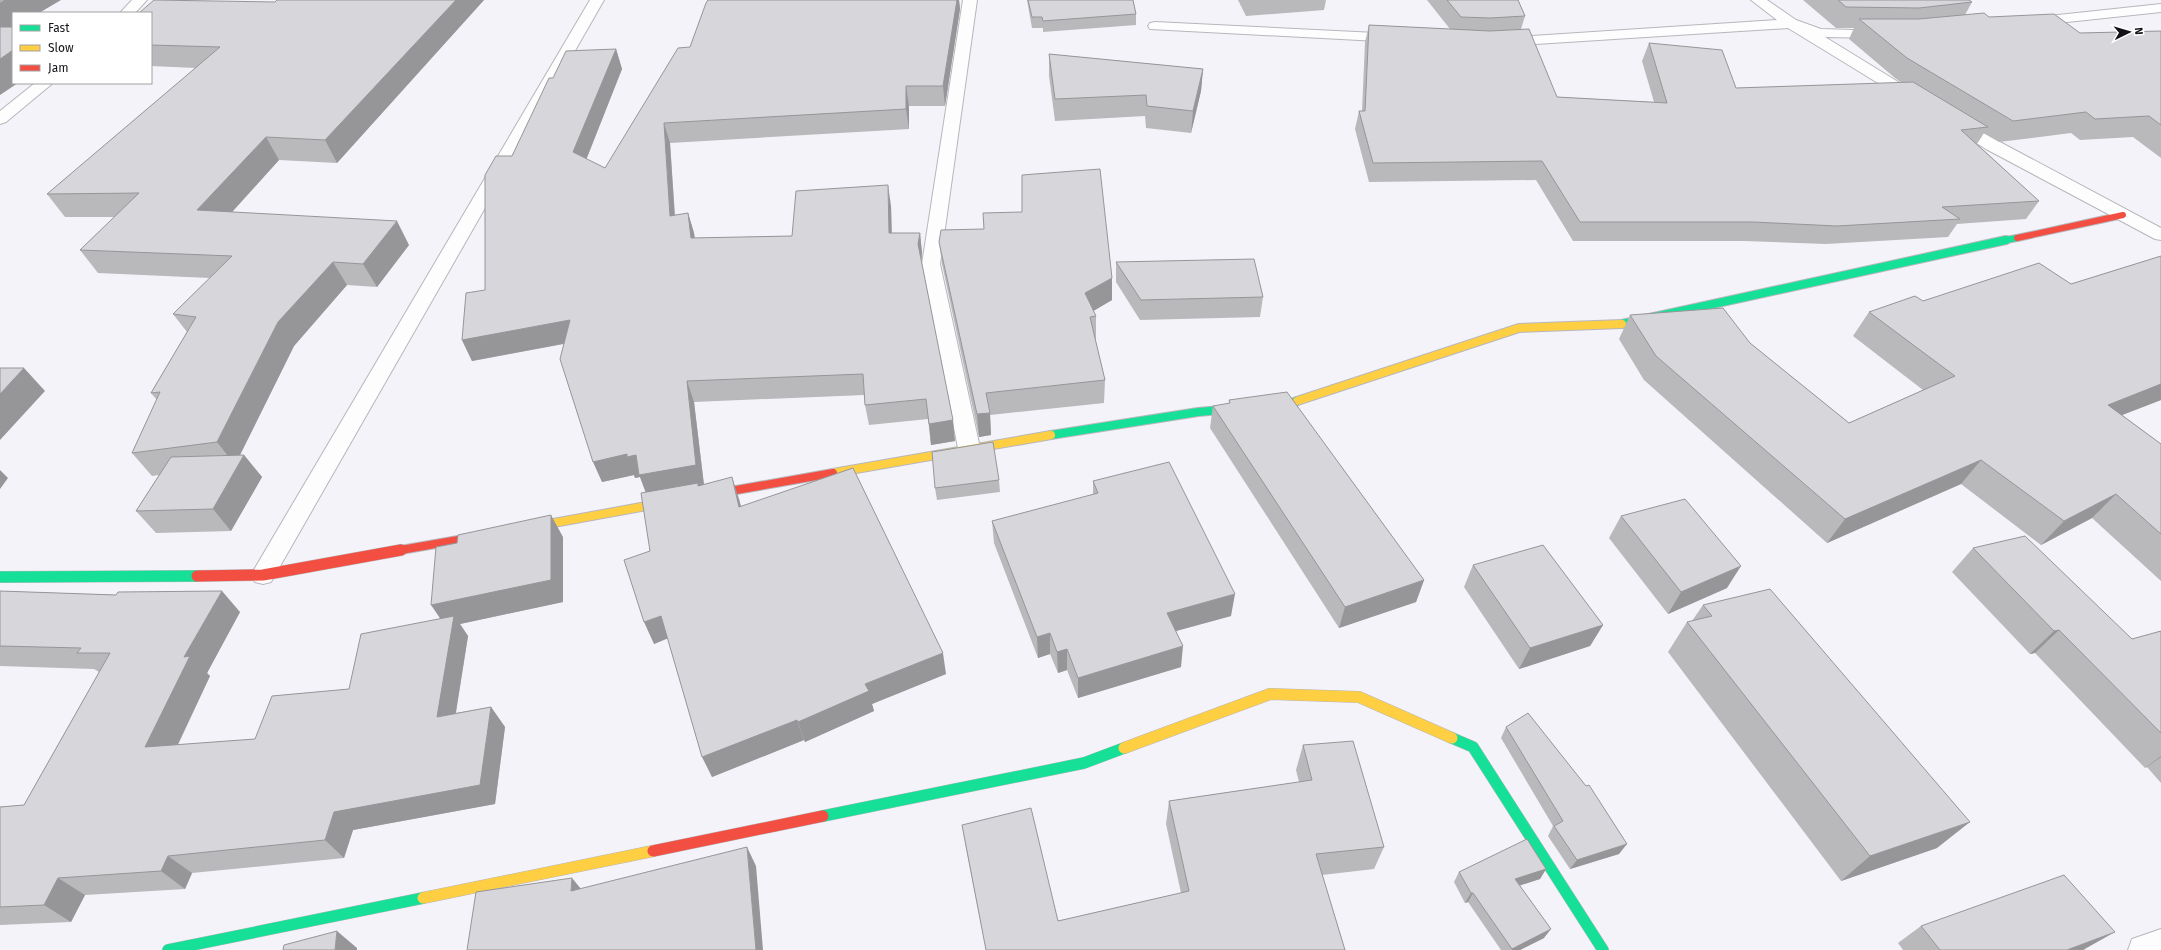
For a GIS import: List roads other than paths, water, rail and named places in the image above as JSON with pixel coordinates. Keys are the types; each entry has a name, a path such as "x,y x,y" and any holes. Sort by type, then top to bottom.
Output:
{"street":[{"path":"128,12 140,0"},
{"path":"262,575 597,0"},
{"path":"969,448 931,264 970,0"},
{"path":"1758,0 1791,23 1925,105"},
{"path":"2019,23 2161,8"},
{"path":"1485,43 1791,23 1820,33 1893,34"},
{"path":"1155,26 1414,39"},
{"path":"0,119 44,84"},
{"path":"1945,117 1992,146 2161,235"},
{"path":"702,496 969,448 1198,412 1289,404 1519,328 1614,326 2123,215"},
{"path":"514,530 686,499"},
{"path":"0,577 262,575 498,533"},
{"path":"168,950 1084,763 1270,694 1359,697 1473,747 1603,950"},
{"path":"2143,950 2161,944"}]}
